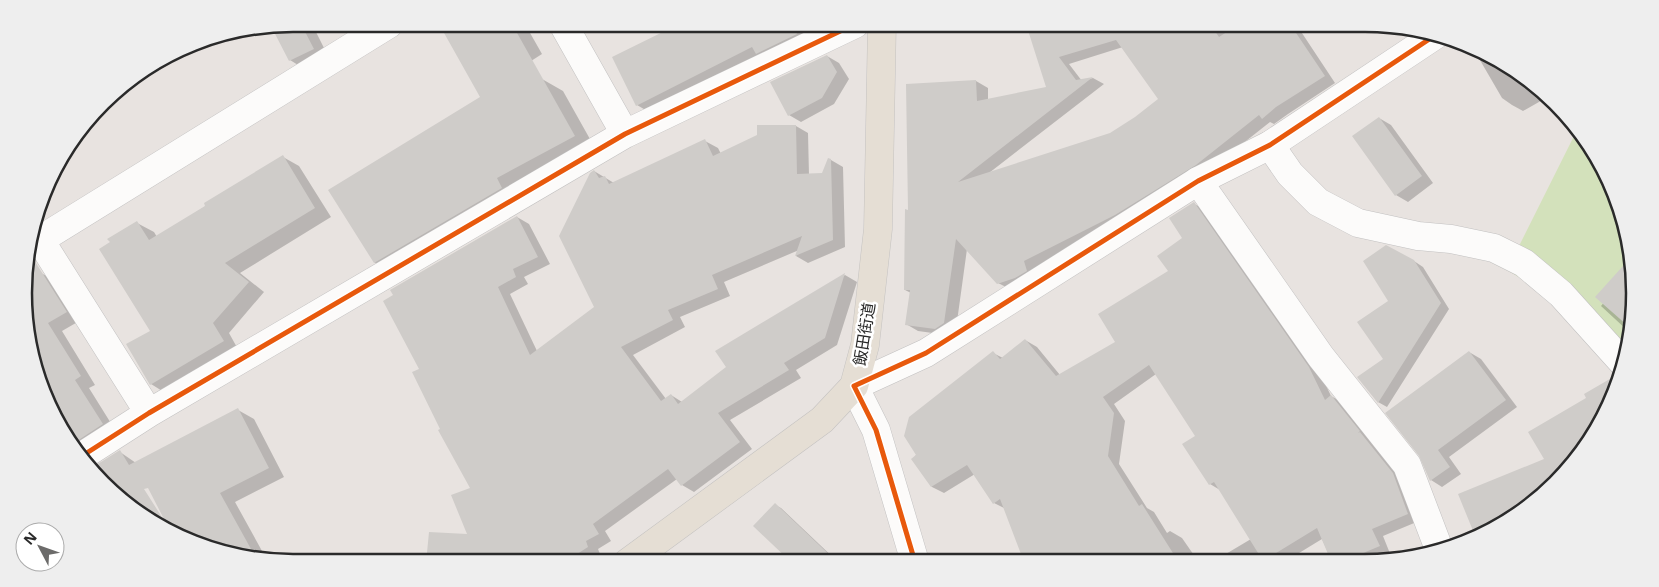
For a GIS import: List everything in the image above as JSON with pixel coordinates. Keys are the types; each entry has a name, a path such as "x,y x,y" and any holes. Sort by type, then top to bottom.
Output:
{"main road":[{"name":"飯田街道","path":"638,554 822,420 854,386 865,345 878,229 882,32"}],"street":[{"path":"38,241 376,32"},
{"path":"567,32 624,134"},
{"path":"87,453 150,413 624,134 838,32"},
{"path":"913,554 876,430 854,386 926,352 1198,181 1270,145 1428,40"},
{"path":"1270,145 1290,174 1318,202 1358,223 1418,236 1451,239 1494,248 1524,263 1561,294 1619,358"},
{"path":"1198,181 1321,357 1407,464 1437,545"},
{"path":"37,246 150,413"}],"green space":[{"path":"1574,136 1600,178 1618,226 1626,276 1626,311 1621,343 1613,335 1507,270"}],"building":[{"path":"305,32 314,49 289,61 275,33"},
{"path":"443,32 516,32 575,136 497,178 502,188 374,263 328,190 480,97"},
{"path":"663,32 796,32 797,34 756,54 752,47 636,106 612,57"},
{"path":"1029,32 1216,32 1219,37 1227,32 1295,32 1325,76 1276,107 1262,119 1259,115 1196,165 1115,215 1024,261 1027,271 1015,278 997,284 956,239 944,323 935,329 905,325 910,290 904,290 905,209 908,210 906,84 976,80 977,101 1046,87","holes":["1116,40 1158,99 1110,133 958,182 1093,77 1076,80 1059,57"]},
{"path":"827,55 837,72 822,98 788,116 770,82"},
{"path":"1379,117 1422,176 1395,196 1352,136"},
{"path":"757,125 796,125 797,174 822,173 828,158 831,159 833,240 795,256 802,236 712,275 718,289 668,310 673,320 621,347 661,401 671,394 678,404 726,367 715,351 845,273 825,338 784,363 789,370 718,413 740,442 681,486 668,469 593,524 599,534 586,541 588,547 577,554 427,554 429,532 467,534 451,495 470,488 438,430 440,429 412,372 419,369 383,301 393,295 390,290 517,216 538,257 513,269 516,277 498,287 530,355 594,307 559,236 590,173 594,170 599,178 605,176 609,184 705,139 713,156 757,135"},
{"path":"283,155 315,208 225,263 249,282 213,323 224,341 150,385 126,344 150,331 99,249 110,242 107,239 137,221 149,240 205,206 204,203"},
{"path":"1194,202 1309,367 1325,400 1331,395 1360,431 1358,433 1360,432 1393,473 1408,514 1372,529 1380,546 1361,554 1328,554 1317,528 1274,554 1259,554 1214,482 1209,485 1182,444 1195,436 1149,365 1103,397 1114,413 1108,456 1139,506 1142,504 1174,554 1021,554 1000,499 993,504 967,465 931,487 911,459 916,455 904,436 909,417 993,351 1000,359 1025,339 1056,376 1115,342 1098,314 1168,271 1157,256 1182,238 1169,218"},
{"path":"1386,245 1414,260 1441,303 1378,403 1357,377 1383,359 1357,322 1388,301 1363,261"},
{"path":"35,261 67,312 48,323 81,376 75,380 103,424 77,441 52,393 41,361 35,328 32,294"},
{"path":"1625,264 1625,323 1595,297"},
{"path":"1469,351 1506,400 1438,450 1450,467 1430,481 1419,456 1385,413"},
{"path":"1613,377 1592,424 1562,466 1538,490 1511,511 1473,531 1458,494 1544,459 1528,432 1586,398 1584,394"},
{"path":"238,408 269,468 220,493 252,551 210,541 165,521 148,488 144,489 163,520 121,490 96,465 120,450 129,465"},
{"path":"775,503 829,554 783,554 753,526"}],"cycle path":[{"path":"87,453 149,413 625,134 838,32"},
{"path":"913,554 876,430 854,386 926,353 1198,181 1270,145 1428,40"}]}
